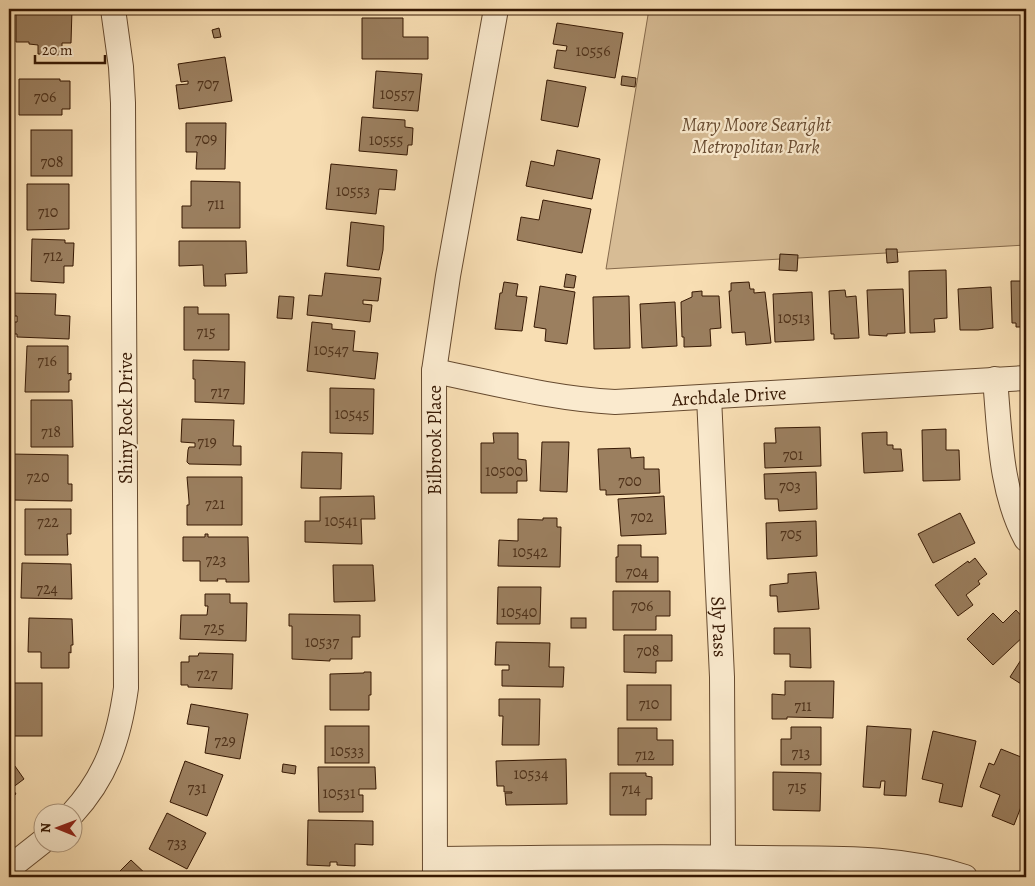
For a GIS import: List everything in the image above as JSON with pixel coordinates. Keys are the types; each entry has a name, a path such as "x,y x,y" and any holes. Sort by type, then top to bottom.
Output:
{"street":[{"name":"Shiny Rock Drive","path":"81,804 102,772 115,743 126,688 123,104 114,9"},
{"name":"Bilbrook Place","path":"435,868 434,371 448,276 496,9"},
{"name":"Archdale Drive","path":"434,371 589,400 616,402 1026,378"},
{"path":"995,379 1002,461 1010,501 1026,540"},
{"name":"Sly Pass","path":"709,397 721,640 723,857"},
{"path":"9,868 32,850"},
{"path":"435,868 723,857 850,859 915,864 965,877"}],"green space":[{"name":"Mary Moore Searight Metropolitan Park","path":"649,9 1026,9 1026,245 606,269"}],"building":[{"path":"16,9 72,9 71,43 62,43 62,55 38,54 38,45 29,44 29,42 16,42"},
{"path":"362,18 403,18 403,37 428,37 428,59 362,59"},
{"path":"557,23 623,33 615,78 554,68 557,50 566,51 567,46 553,44"},
{"path":"219,28 221,37 214,38 212,30"},
{"path":"225,57 232,101 179,109 176,85 188,84 188,81 181,82 178,64"},
{"path":"376,71 422,74 418,111 373,108"},
{"path":"622,76 636,78 635,87 621,85"},
{"path":"19,79 60,79 60,81 70,81 70,109 62,109 62,115 19,115"},
{"path":"547,80 586,87 578,127 541,120"},
{"path":"362,117 405,120 405,127 413,128 412,145 408,145 407,155 359,151"},
{"path":"186,123 226,123 225,169 196,169 197,152 186,152"},
{"path":"31,130 72,130 72,176 31,176"},
{"path":"557,150 600,159 592,199 526,186 531,161 554,166"},
{"path":"331,164 397,170 395,190 379,189 376,214 326,209"},
{"path":"191,181 240,182 240,228 182,228 182,206 191,206"},
{"path":"27,184 69,184 69,229 27,230"},
{"path":"543,200 591,209 582,253 517,240 521,217 539,220"},
{"path":"351,222 384,226 383,250 379,270 347,266"},
{"path":"32,239 65,240 65,243 74,243 73,266 64,266 64,283 31,281"},
{"path":"179,241 246,241 247,273 225,274 226,286 204,286 203,265 179,266"},
{"path":"886,249 897,249 898,262 887,263"},
{"path":"780,254 798,255 797,271 779,270"},
{"path":"946,270 947,318 934,319 935,332 910,333 909,271"},
{"path":"325,273 381,278 378,301 363,300 363,304 372,305 370,322 307,315 309,295 322,296"},
{"path":"566,274 576,276 574,288 564,287"},
{"path":"1011,281 1026,281 1026,327 1016,327 1016,323 1012,323"},
{"path":"504,282 518,284 516,296 527,297 522,331 495,329 500,293 502,293"},
{"path":"749,282 750,289 754,289 754,293 765,292 771,343 746,345 745,332 732,333 729,291 731,291 731,283"},
{"path":"540,286 575,292 567,344 545,341 546,329 534,327"},
{"path":"991,287 993,328 960,330 958,289"},
{"path":"903,289 905,333 887,334 887,336 869,335 867,290"},
{"path":"845,290 846,297 856,296 859,338 834,339 834,334 831,334 829,291"},
{"path":"702,291 702,296 719,296 721,328 710,329 711,346 684,347 681,302 692,297 692,292"},
{"path":"812,292 814,340 775,342 773,294"},
{"path":"9,293 56,294 55,315 70,316 69,339 17,337 17,334 9,334 9,322 17,322 17,316 9,316"},
{"path":"279,296 294,297 292,319 277,318"},
{"path":"629,296 630,348 594,349 593,297"},
{"path":"675,302 677,346 642,348 640,304"},
{"path":"184,307 198,307 198,314 229,314 229,350 184,350"},
{"path":"312,322 332,324 332,329 355,331 353,351 378,353 375,379 307,371"},
{"path":"27,346 68,346 68,374 71,373 69,392 25,392"},
{"path":"193,360 245,362 244,404 195,402"},
{"path":"330,388 374,389 373,434 330,433"},
{"path":"31,400 72,400 73,447 31,447"},
{"path":"182,419 234,420 233,446 241,446 241,465 189,464 187,462 188,450 189,447 195,447 195,443 181,442"},
{"path":"820,427 821,466 765,468 764,443 776,443 775,428"},
{"path":"946,429 946,450 959,450 960,480 923,481 922,430"},
{"path":"887,432 887,445 893,445 893,449 901,449 903,471 864,473 862,433"},
{"path":"493,433 518,433 518,459 526,460 527,481 517,481 517,493 481,493 481,443 494,443"},
{"path":"542,442 569,442 567,492 540,491"},
{"path":"630,448 631,458 644,457 644,469 659,469 660,493 606,495 606,490 600,490 598,449"},
{"path":"302,452 342,453 341,489 301,488"},
{"path":"11,454 68,455 68,484 72,484 72,501 13,500 13,494 9,494"},
{"path":"816,472 817,509 779,511 778,499 765,499 764,474"},
{"path":"187,477 242,477 242,525 187,525 187,505 189,505 189,501"},
{"path":"374,496 375,519 361,519 362,544 305,542 305,521 320,521 320,497"},
{"path":"664,496 666,534 621,536 618,499"},
{"path":"25,509 71,509 71,534 67,534 68,555 25,555"},
{"path":"960,513 975,543 933,563 918,534"},
{"path":"543,518 557,518 557,527 561,527 560,567 498,566 499,540 518,541 518,519 543,520"},
{"path":"816,521 817,556 767,559 766,523"},
{"path":"205,534 208,534 208,537 248,537 249,582 226,582 226,579 200,581 200,561 183,561 183,537 205,537"},
{"path":"618,545 641,545 641,557 658,557 658,582 616,582"},
{"path":"975,558 987,574 978,581 980,584 966,595 973,605 958,616 935,585"},
{"path":"22,563 71,564 72,599 21,598"},
{"path":"333,565 373,565 375,601 334,602"},
{"path":"816,572 819,609 778,612 777,596 770,596 770,585 788,583 788,574"},
{"path":"498,587 541,587 540,624 497,624"},
{"path":"613,591 670,591 670,616 656,616 656,630 613,630"},
{"path":"205,594 230,594 230,603 247,603 246,641 180,639 181,615 207,615 208,606 205,606"},
{"path":"1016,610 1026,621 1026,634 993,665 967,639 993,613 1003,623"},
{"path":"289,614 360,615 360,637 352,637 352,659 330,659 330,661 292,659 292,626 289,626"},
{"path":"29,618 72,619 73,645 71,645 71,653 69,652 69,668 41,668 41,652 28,652"},
{"path":"571,618 586,618 586,628 571,628"},
{"path":"774,628 810,628 811,668 790,667 790,654 774,654"},
{"path":"624,635 672,635 672,661 656,661 656,673 624,672"},
{"path":"496,642 550,643 549,667 564,667 563,687 502,686 502,670 509,670 509,665 495,665"},
{"path":"1026,652 1026,687 1010,677"},
{"path":"199,653 233,654 232,689 181,685 181,662 189,662 189,656 198,656"},
{"path":"371,672 369,710 330,710 330,674"},
{"path":"785,681 834,681 833,718 787,717 787,719 772,719 772,694 785,695"},
{"path":"9,683 42,683 42,736 9,736"},
{"path":"627,685 671,685 671,720 627,720"},
{"path":"499,699 540,699 539,745 502,745 503,716 499,716"},
{"path":"191,704 248,714 240,759 205,753 209,727 187,724"},
{"path":"325,726 369,726 369,763 325,763"},
{"path":"867,726 911,729 906,796 884,795 885,781 881,781 880,788 863,787"},
{"path":"791,727 821,727 821,765 781,765 781,739 791,739"},
{"path":"618,728 657,728 657,740 673,740 673,765 618,765"},
{"path":"933,731 976,741 962,807 939,802 943,784 922,779"},
{"path":"1001,749 1026,759 1026,794 1014,825 992,816 1000,795 980,787 989,763 994,765"},
{"path":"10,759 24,779 12,788 16,794 9,799"},
{"path":"566,759 567,804 506,805 505,793 512,792 504,792 504,786 497,786 496,761"},
{"path":"185,761 223,775 207,816 170,802"},
{"path":"283,764 296,766 295,774 282,772"},
{"path":"318,767 375,767 376,789 359,789 359,795 363,795 363,812 319,812"},
{"path":"773,772 821,773 820,811 773,810"},
{"path":"610,773 646,773 646,776 652,777 652,799 646,799 646,815 610,815"},
{"path":"167,813 206,833 187,869 149,849"},
{"path":"308,820 373,821 373,845 355,844 355,866 337,865 337,862 330,862 330,866 307,865"},
{"path":"131,860 149,877 114,877"},
{"path":"323,875 365,877 323,877"}]}
